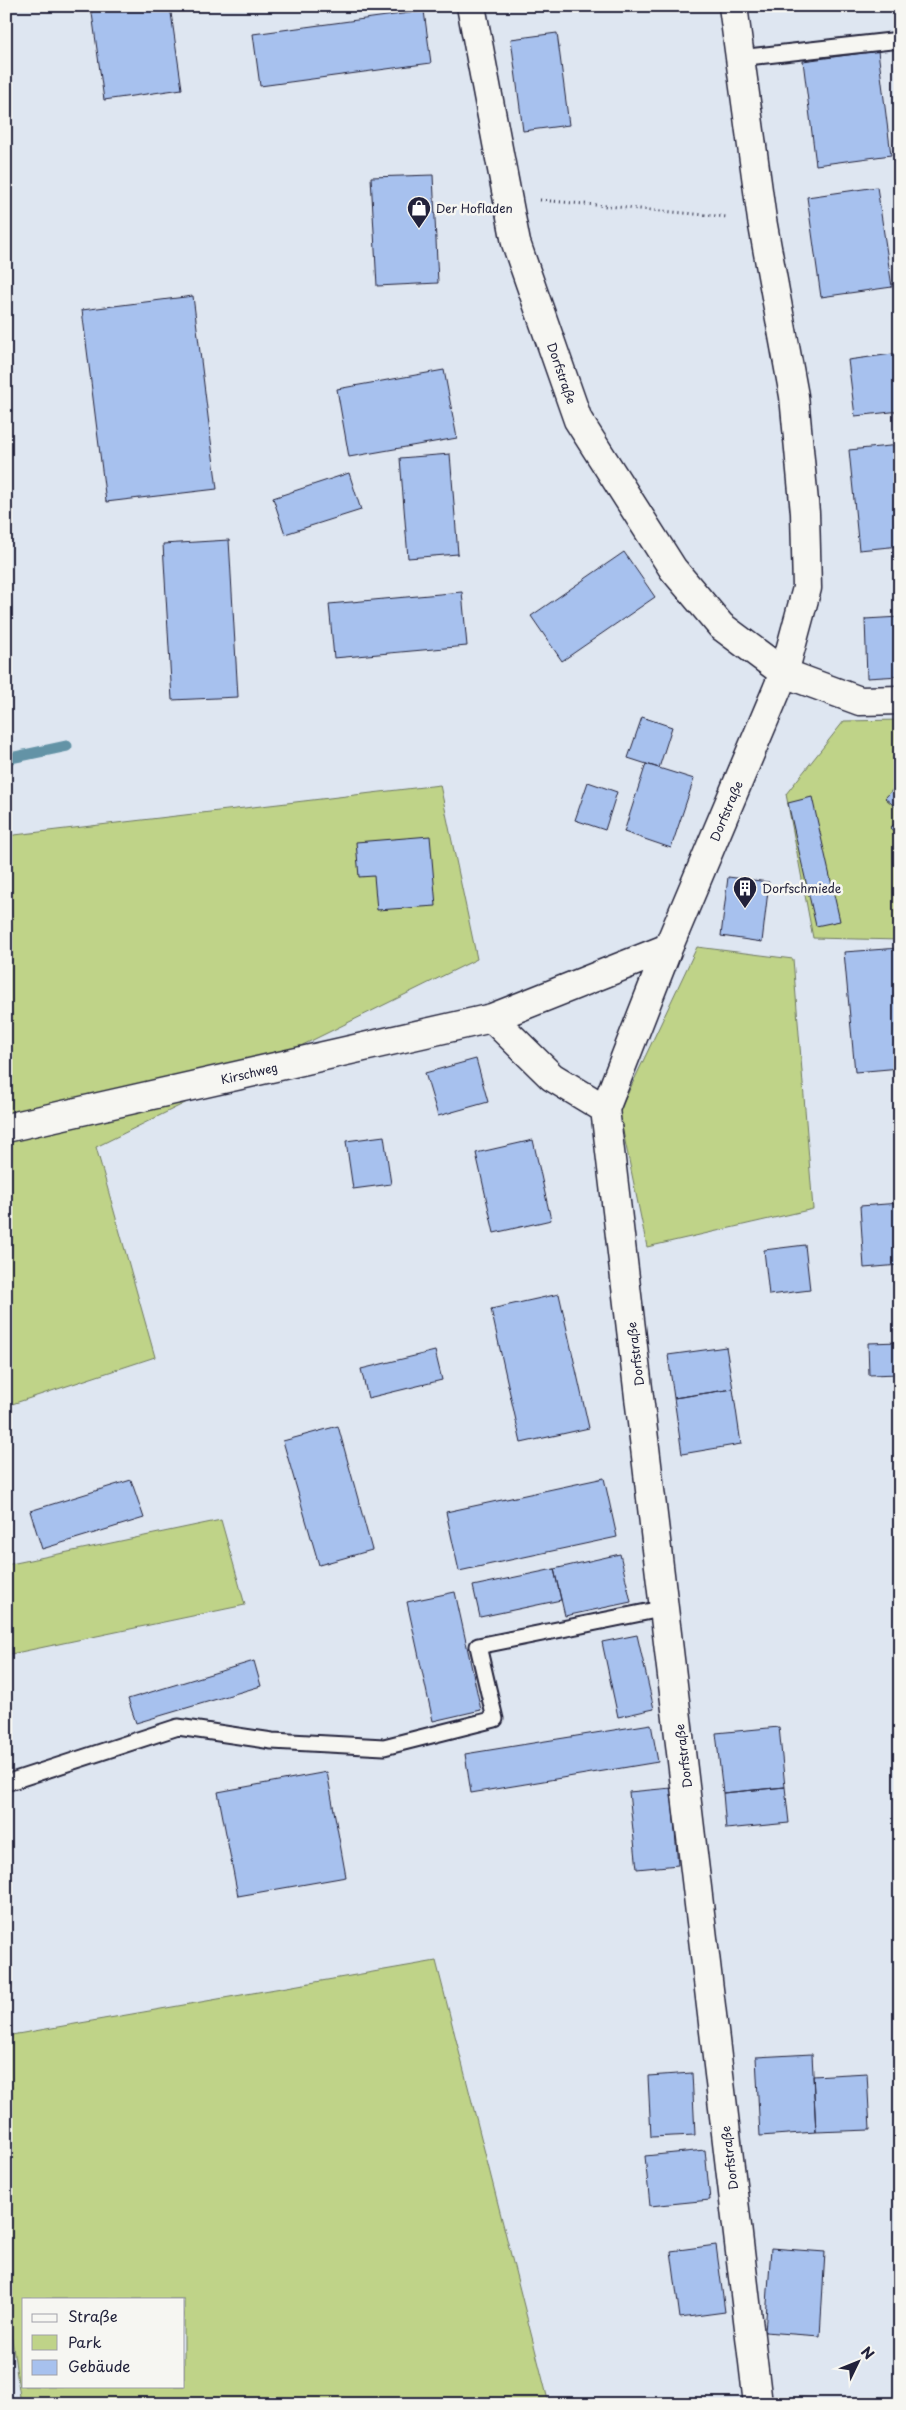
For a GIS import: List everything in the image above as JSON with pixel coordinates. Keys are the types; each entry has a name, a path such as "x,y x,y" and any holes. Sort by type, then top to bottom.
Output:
{"street":[{"name":"Dorfstraße","path":"471,6 516,243 578,420 673,569 721,626 784,673 860,701 900,700"},
{"name":"Dorfstraße","path":"732,6 762,220 794,396 805,513 807,588 784,673 668,948 606,1109 758,2404"},
{"path":"606,1109 552,1078 492,1018 668,948"},
{"name":"Kirschweg","path":"6,1128 492,1018"}],"lane":[{"path":"739,58 900,40"},
{"path":"6,1783 178,1727 272,1741 384,1748 495,1719 478,1646 666,1608"}],"path":[{"path":"507,196 762,220"}],"green space":[{"path":"900,720 900,940 813,938 786,794 844,721"},
{"path":"440,785 477,959 96,1147 155,1357 6,1406 6,836"},
{"path":"697,947 793,959 813,1209 647,1247 619,1112"},
{"path":"221,1520 245,1605 6,1655 6,1565"},
{"path":"436,1961 549,2404 21,2404 6,2297 6,2036"}],"building":[{"path":"91,6 170,6 182,89 104,100"},
{"path":"424,11 431,63 260,86 253,34"},
{"path":"557,33 569,125 523,131 511,39"},
{"path":"878,51 891,155 816,165 803,61"},
{"path":"433,175 438,283 377,286 371,177"},
{"path":"877,187 892,287 821,297 807,197"},
{"path":"193,296 217,489 106,502 82,310"},
{"path":"900,353 900,411 855,416 848,360"},
{"path":"444,370 457,438 349,457 337,389"},
{"path":"900,445 900,546 859,550 849,450"},
{"path":"450,454 458,554 408,558 400,458"},
{"path":"349,473 361,510 285,534 273,498"},
{"path":"229,540 238,697 172,700 163,544"},
{"path":"624,552 655,597 562,661 531,616"},
{"path":"462,592 467,646 334,658 329,604"},
{"path":"900,617 900,676 867,678 865,619"},
{"path":"642,717 672,727 659,768 628,758"},
{"path":"646,764 694,779 671,848 624,832"},
{"path":"588,782 617,792 605,830 575,820"},
{"path":"900,782 900,811 885,798"},
{"path":"812,797 840,921 816,926 788,803"},
{"path":"900,818 900,837 890,828"},
{"path":"430,836 436,906 377,910 374,876 359,877 356,842"},
{"name":"Dorfschmiede","path":"728,877 769,882 762,942 721,936"},
{"path":"900,948 900,1068 855,1072 844,952"},
{"path":"476,1059 488,1102 438,1116 425,1073"},
{"path":"384,1136 391,1184 353,1189 346,1141"},
{"path":"533,1140 551,1220 494,1233 476,1153"},
{"path":"900,1203 900,1265 864,1268 860,1206"},
{"path":"805,1245 810,1290 769,1295 764,1250"},
{"path":"559,1294 589,1428 521,1443 491,1309"},
{"path":"900,1342 900,1374 869,1375 868,1343"},
{"path":"726,1347 733,1389 674,1398 668,1355"},
{"path":"435,1351 442,1380 368,1398 361,1369"},
{"path":"733,1389 741,1444 682,1454 674,1398"},
{"path":"338,1426 372,1550 319,1565 283,1441"},
{"path":"604,1478 617,1537 459,1571 446,1512"},
{"path":"131,1480 144,1518 42,1549 30,1511"},
{"path":"620,1554 631,1602 565,1616 554,1569"},
{"path":"554,1569 561,1600 480,1617 473,1586"},
{"path":"455,1592 481,1710 433,1721 407,1602"},
{"path":"637,1635 654,1709 618,1717 602,1642"},
{"path":"254,1661 261,1686 136,1723 128,1699"},
{"path":"651,1724 658,1762 471,1793 465,1754"},
{"path":"779,1727 785,1787 723,1793 716,1733"},
{"path":"327,1772 346,1877 238,1896 218,1792"},
{"path":"785,1787 789,1823 726,1829 723,1793"},
{"path":"671,1788 678,1865 637,1869 629,1792"},
{"path":"812,2054 816,2132 760,2136 756,2057"},
{"path":"692,2073 695,2135 651,2137 648,2076"},
{"path":"867,2073 870,2130 816,2132 813,2076"},
{"path":"705,2150 710,2200 650,2206 645,2156"},
{"path":"716,2245 725,2312 680,2318 671,2251"},
{"path":"771,2248 825,2252 820,2336 765,2332"}],"waterway":[{"path":"6,759 67,746"}],"place":[{"name":"Der Hofladen","path":"419,229"},
{"name":"Dorfschmiede","path":"745,909"}]}
